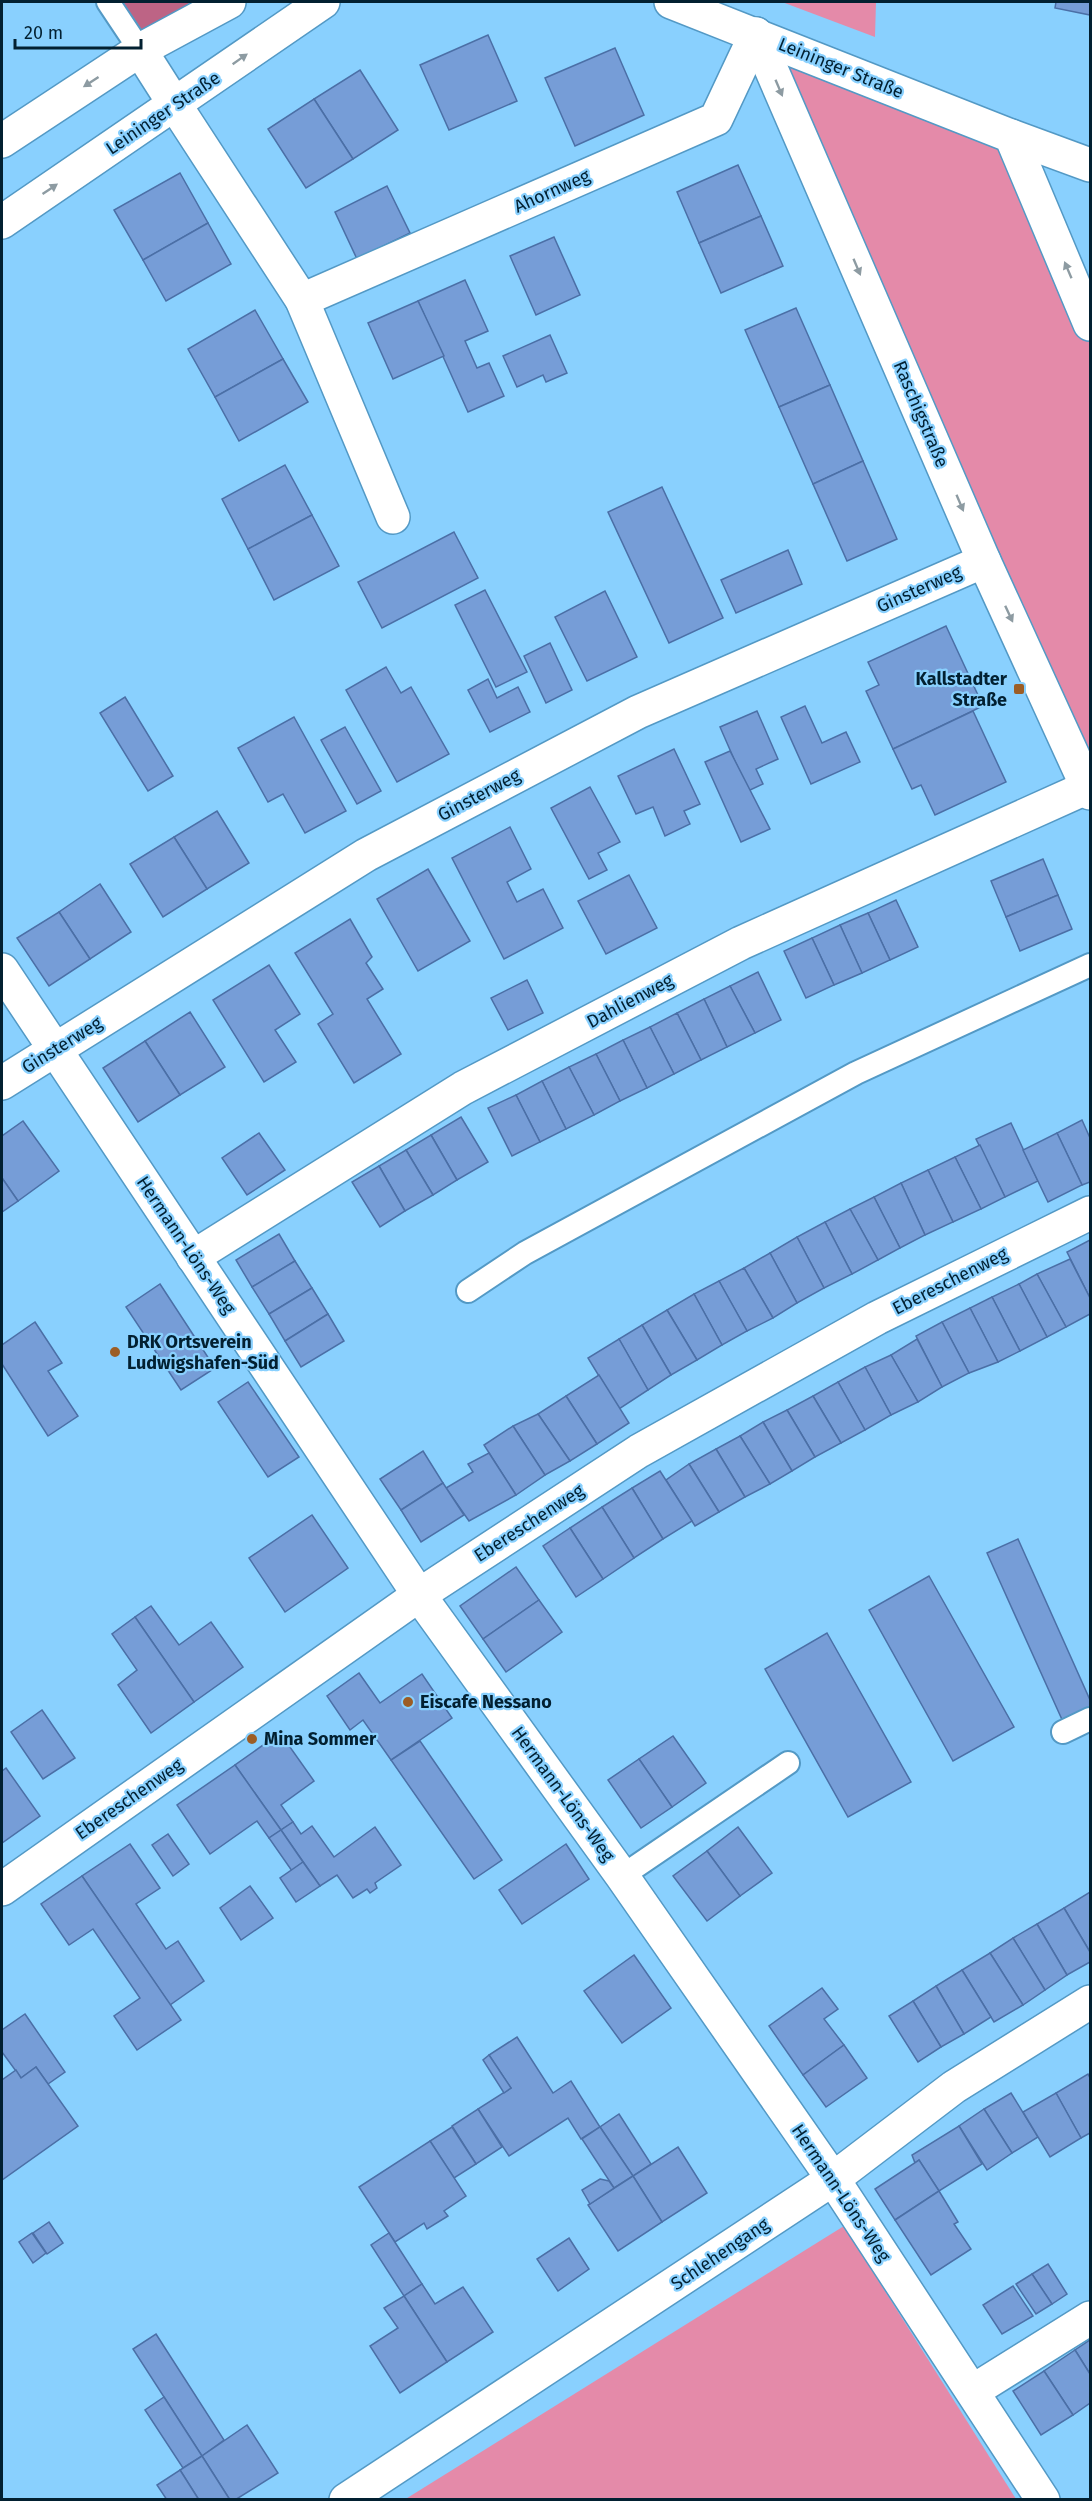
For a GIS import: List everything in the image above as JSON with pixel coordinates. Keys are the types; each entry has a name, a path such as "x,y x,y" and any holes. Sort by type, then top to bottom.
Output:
{"street":[{"path":"2,141 140,50 229,2"},
{"name":"Leininger Straße","path":"2,222 322,2"},
{"name":"Leininger Straße","path":"671,2 1011,136"},
{"name":"Ahornweg","path":"302,300 716,119 756,34"},
{"name":"Raschigstraße","path":"756,34 984,561 1089,790"},
{"path":"140,50 302,300 393,517"},
{"path":"1011,136 1090,165"},
{"path":"1011,136 1090,324"},
{"name":"Ginsterweg","path":"2,1083 366,855 627,717 984,561"},
{"name":"Dahlienweg","path":"193,1257 463,1088 741,943 1089,790"},
{"name":"Hermann-Löns-Weg","path":"2,970 419,1595 622,1876 833,2179 1043,2499"},
{"name":"Ebereschenweg","path":"2,1889 419,1595 639,1451 877,1318 1090,1213"},
{"name":"Schlehengang","path":"346,2499 833,2179 954,2087 1090,2002"},
{"path":"973,2391 1090,2318"}],"lane":[{"path":"108,2 140,50"},
{"path":"468,1291 525,1253 856,1073 1090,965"},
{"path":"1063,1732 1090,1719"},
{"path":"622,1876 788,1763"}],"shaded area":[{"path":"123,2 191,2 145,35"},
{"path":"782,2 876,2 875,37"},
{"path":"756,34 1011,136 1090,324 1090,793"},
{"path":"844,2226 1016,2499 404,2500"}],"building":[{"path":"1056,2 1090,2 1090,15 1055,8"},
{"path":"488,35 517,101 449,130 420,65"},
{"path":"615,48 644,115 575,146 545,78"},
{"path":"360,70 398,130 353,159 314,99"},
{"path":"314,99 353,159 306,188 268,129"},
{"path":"738,165 761,216 699,243 677,192"},
{"path":"180,173 208,223 143,260 114,210"},
{"path":"387,186 410,233 357,259 335,212"},
{"path":"761,216 783,266 721,293 699,243"},
{"path":"208,223 231,264 166,301 143,260"},
{"path":"554,237 580,295 536,315 510,256"},
{"path":"465,280 488,331 465,341 477,368 489,363 504,396 468,412 418,301"},
{"path":"418,301 444,356 393,379 368,323"},
{"path":"796,308 830,385 779,407 745,330"},
{"path":"255,310 283,359 215,397 188,349"},
{"path":"550,335 567,373 546,382 543,375 517,387 503,356"},
{"path":"283,359 308,402 239,441 215,397"},
{"path":"830,385 863,461 813,484 779,407"},
{"path":"863,461 897,539 847,561 813,484"},
{"path":"285,465 312,515 248,549 222,499"},
{"path":"662,487 723,618 669,643 608,512"},
{"path":"312,515 339,566 274,600 248,549"},
{"path":"454,532 478,578 382,628 358,582"},
{"path":"788,550 802,584 736,613 721,580"},
{"path":"485,590 527,672 496,687 455,605"},
{"path":"605,591 637,657 587,681 555,617"},
{"path":"946,626 983,706 893,749 866,691 879,685 868,662"},
{"path":"550,643 572,690 546,703 524,656"},
{"path":"386,667 401,693 411,687 449,754 397,782 346,690"},
{"path":"488,679 497,698 518,687 530,712 490,732 468,690"},
{"path":"125,697 173,776 148,791 100,713"},
{"path":"805,706 822,743 846,732 860,762 811,784 781,717"},
{"path":"757,711 778,759 756,769 763,784 748,791 720,727"},
{"path":"973,711 1006,782 935,815 921,785 912,789 893,749"},
{"path":"294,717 346,811 305,833 283,794 268,802 238,748"},
{"path":"345,727 381,791 357,804 321,740"},
{"path":"674,749 700,804 684,811 690,824 665,836 653,807 636,814 618,776"},
{"path":"730,751 770,829 741,842 705,762"},
{"path":"590,787 620,842 598,853 607,870 589,879 551,808"},
{"path":"217,811 249,863 207,889 174,837"},
{"path":"510,827 531,869 507,882 517,902 543,889 563,928 504,959 452,858"},
{"path":"174,837 207,889 163,917 130,864"},
{"path":"1043,859 1058,895 1006,917 991,881"},
{"path":"428,869 470,941 418,971 377,899"},
{"path":"629,875 657,928 606,954 578,901"},
{"path":"100,884 131,932 90,959 59,912"},
{"path":"1058,895 1072,929 1020,951 1006,917"},
{"path":"896,900 918,947 890,960 868,913"},
{"path":"59,912 90,959 49,986 17,938"},
{"path":"868,913 890,960 862,973 840,925"},
{"path":"350,919 372,957 366,963 383,989 367,999 401,1054 354,1083 318,1024 333,1014 295,953"},
{"path":"840,925 862,973 834,985 812,938"},
{"path":"812,938 834,985 806,998 784,951"},
{"path":"269,965 300,1014 275,1030 296,1062 264,1082 213,1000"},
{"path":"758,972 781,1020 755,1033 730,986"},
{"path":"527,980 543,1013 508,1030 491,998"},
{"path":"730,986 755,1033 727,1047 704,999"},
{"path":"704,999 727,1047 701,1060 677,1013"},
{"path":"190,1012 225,1067 180,1095 145,1041"},
{"path":"677,1013 701,1060 674,1074 650,1027"},
{"path":"650,1027 674,1074 647,1088 623,1040"},
{"path":"623,1040 647,1088 620,1101 596,1054"},
{"path":"145,1041 180,1095 138,1122 103,1068"},
{"path":"596,1054 620,1101 594,1115 569,1067"},
{"path":"569,1067 594,1115 566,1129 542,1081"},
{"path":"542,1081 566,1129 540,1142 516,1095"},
{"path":"516,1095 540,1142 512,1156 488,1108"},
{"path":"461,1117 488,1162 457,1180 431,1135"},
{"path":"1082,1120 1090,1138 1090,1182 1082,1185 1057,1133"},
{"path":"23,1121 59,1171 18,1201 2,1178 2,1136"},
{"path":"1011,1123 1038,1181 1005,1197 976,1139"},
{"path":"259,1133 285,1170 247,1195 222,1158"},
{"path":"1057,1133 1082,1185 1048,1202 1023,1150"},
{"path":"431,1135 457,1180 433,1195 406,1150"},
{"path":"980,1145 1005,1197 981,1209 955,1157"},
{"path":"406,1150 433,1195 405,1211 379,1166"},
{"path":"955,1157 981,1209 953,1222 928,1170"},
{"path":"379,1166 405,1211 380,1227 352,1182"},
{"path":"928,1170 953,1222 925,1235 901,1183"},
{"path":"2,1178 18,1201 2,1212"},
{"path":"901,1183 925,1235 900,1248 874,1197"},
{"path":"874,1197 900,1248 878,1260 850,1209"},
{"path":"850,1209 878,1260 852,1274 825,1222"},
{"path":"825,1222 852,1274 824,1288 797,1237"},
{"path":"279,1234 295,1261 252,1287 236,1260"},
{"path":"797,1237 824,1288 797,1303 770,1253"},
{"path":"1090,1240 1090,1298 1067,1252"},
{"path":"770,1253 797,1303 773,1318 744,1268"},
{"path":"1070,1259 1090,1298 1090,1314 1066,1327 1037,1274"},
{"path":"295,1261 312,1288 269,1314 252,1287"},
{"path":"744,1268 773,1318 747,1331 719,1281"},
{"path":"1037,1274 1066,1327 1047,1337 1019,1284"},
{"path":"719,1281 747,1331 722,1345 694,1294"},
{"path":"160,1284 215,1368 181,1390 126,1307"},
{"path":"1019,1284 1047,1337 1020,1351 992,1297"},
{"path":"312,1288 328,1314 285,1341 269,1314"},
{"path":"694,1294 722,1345 697,1360 667,1310"},
{"path":"992,1297 1020,1351 998,1362 970,1308"},
{"path":"970,1308 998,1362 969,1373 942,1322"},
{"path":"667,1310 697,1360 671,1375 642,1325"},
{"path":"328,1314 344,1341 301,1367 285,1341"},
{"path":"35,1322 62,1363 48,1371 78,1416 48,1436 2,1364 2,1345"},
{"path":"942,1322 969,1373 942,1387 916,1336"},
{"path":"642,1325 671,1375 648,1390 619,1339"},
{"path":"619,1339 648,1390 619,1409 588,1358"},
{"path":"917,1339 942,1387 918,1402 891,1355"},
{"path":"891,1355 918,1402 891,1415 865,1367"},
{"path":"865,1367 891,1415 865,1430 838,1382"},
{"path":"599,1375 629,1423 597,1444 566,1396"},
{"path":"248,1382 299,1457 268,1477 218,1402"},
{"path":"838,1382 865,1430 841,1443 813,1396"},
{"path":"566,1396 597,1444 570,1461 538,1414"},
{"path":"813,1396 841,1443 815,1457 787,1410"},
{"path":"787,1410 815,1457 792,1471 763,1422"},
{"path":"538,1414 570,1461 545,1475 513,1426"},
{"path":"763,1422 792,1471 770,1484 740,1436"},
{"path":"513,1426 545,1475 516,1495 484,1445"},
{"path":"740,1436 770,1484 745,1497 716,1449"},
{"path":"716,1449 745,1497 719,1512 689,1464"},
{"path":"423,1451 443,1483 401,1510 380,1479"},
{"path":"489,1453 516,1495 469,1521 446,1488 473,1472 468,1464"},
{"path":"689,1464 719,1512 695,1526 666,1480"},
{"path":"660,1471 692,1521 663,1539 632,1488"},
{"path":"443,1483 464,1515 421,1542 401,1510"},
{"path":"632,1488 663,1539 634,1558 602,1507"},
{"path":"602,1507 634,1558 603,1579 570,1528"},
{"path":"312,1515 348,1568 285,1612 249,1558"},
{"path":"570,1528 603,1579 576,1597 543,1546"},
{"path":"1018,1539 1090,1700 1090,1711 1064,1724 987,1553"},
{"path":"516,1567 539,1600 483,1639 460,1606"},
{"path":"929,1576 1014,1727 953,1761 869,1610"},
{"path":"539,1600 562,1632 506,1672 483,1639"},
{"path":"151,1606 179,1645 211,1622 243,1667 194,1702 135,1617"},
{"path":"135,1617 194,1702 151,1733 118,1685 137,1670 112,1634"},
{"path":"827,1633 911,1782 848,1817 765,1669"},
{"path":"359,1673 380,1703 422,1674 452,1718 391,1760 363,1720 350,1730 327,1696"},
{"path":"42,1710 75,1758 43,1779 11,1732"},
{"path":"280,1733 314,1781 281,1805 293,1822 281,1830 235,1765"},
{"path":"673,1736 706,1783 672,1807 639,1759"},
{"path":"420,1741 502,1860 474,1879 391,1760"},
{"path":"639,1759 672,1807 641,1828 608,1780"},
{"path":"235,1765 281,1830 269,1838 257,1821 210,1854 177,1805"},
{"path":"6,1768 40,1816 2,1843 2,1771"},
{"path":"293,1822 301,1834 312,1826 334,1857 375,1827 401,1865 375,1883 377,1888 370,1893 367,1889 353,1898 337,1875 320,1886 281,1830"},
{"path":"738,1827 772,1873 740,1896 707,1851"},
{"path":"281,1830 303,1862 292,1871 269,1838"},
{"path":"168,1834 189,1864 173,1876 152,1845"},
{"path":"130,1844 160,1888 136,1904 166,1949 178,1941 204,1981 170,2005 82,1876"},
{"path":"566,1844 589,1879 522,1924 499,1890"},
{"path":"707,1851 740,1896 707,1921 673,1876"},
{"path":"303,1862 320,1886 296,1902 280,1878"},
{"path":"82,1876 181,2020 137,2050 114,2016 140,1998 93,1929 69,1945 41,1904"},
{"path":"250,1886 273,1918 241,1940 220,1908"},
{"path":"1090,1892 1090,1952 1064,1908"},
{"path":"1064,1908 1090,1952 1090,1962 1067,1975 1037,1924"},
{"path":"1037,1924 1067,1975 1045,1990 1013,1938"},
{"path":"1013,1938 1045,1990 1023,2005 990,1953"},
{"path":"990,1953 1023,2005 994,2022 962,1970"},
{"path":"634,1955 671,2008 622,2043 584,1991"},
{"path":"962,1970 991,2017 964,2034 936,1986"},
{"path":"936,1986 964,2034 941,2047 913,2001"},
{"path":"822,1988 838,2009 824,2019 844,2045 803,2075 769,2026"},
{"path":"913,2001 941,2047 918,2062 889,2016"},
{"path":"25,2014 65,2072 48,2084 36,2067 21,2078 2,2052 2,2030"},
{"path":"517,2037 553,2093 571,2081 600,2127 581,2139 568,2118 509,2156 478,2109 511,2088 489,2055"},
{"path":"844,2045 867,2078 826,2107 803,2075"},
{"path":"489,2055 511,2088 504,2093 483,2060"},
{"path":"36,2067 78,2126 2,2180 2,2080 16,2070 21,2078"},
{"path":"1088,2074 1090,2078 1090,2133 1081,2138 1056,2093"},
{"path":"1011,2093 1038,2137 1012,2153 984,2109"},
{"path":"1056,2093 1081,2138 1050,2157 1023,2112"},
{"path":"478,2109 502,2147 476,2164 452,2126"},
{"path":"984,2109 1012,2153 987,2170 959,2126"},
{"path":"619,2114 651,2164 633,2176 600,2127"},
{"path":"959,2126 982,2164 939,2191 919,2160 915,2163 912,2155"},
{"path":"452,2127 476,2164 454,2178 430,2141"},
{"path":"600,2127 633,2176 614,2188 582,2139"},
{"path":"430,2141 466,2196 444,2211 448,2216 427,2229 424,2223 395,2242 359,2187"},
{"path":"678,2147 707,2193 662,2222 633,2176"},
{"path":"919,2160 939,2191 895,2220 875,2189"},
{"path":"633,2176 662,2222 618,2251 588,2205"},
{"path":"600,2179 609,2181 614,2188 590,2204 582,2190"},
{"path":"939,2191 958,2222 954,2224 971,2249 931,2275 895,2220"},
{"path":"49,2222 63,2243 47,2254 33,2233"},
{"path":"32,2233 46,2253 33,2263 19,2242"},
{"path":"389,2233 422,2284 404,2296 371,2245"},
{"path":"569,2238 589,2269 558,2291 537,2259"},
{"path":"1048,2264 1067,2294 1052,2304 1032,2274"},
{"path":"1032,2274 1052,2304 1036,2314 1016,2284"},
{"path":"422,2284 435,2304 463,2287 493,2332 447,2362 404,2296"},
{"path":"1013,2286 1033,2316 1002,2334 983,2305"},
{"path":"404,2296 447,2362 400,2393 370,2346 398,2328 384,2308"},
{"path":"156,2334 224,2440 202,2456 133,2349"},
{"path":"1090,2340 1090,2374 1075,2350"},
{"path":"1075,2350 1090,2374 1090,2403 1073,2415 1044,2371"},
{"path":"1044,2371 1073,2415 1041,2435 1013,2391"},
{"path":"164,2397 202,2456 183,2468 145,2410"},
{"path":"247,2425 278,2473 235,2500 230,2500 202,2456"},
{"path":"202,2456 230,2500 199,2500 180,2470"},
{"path":"180,2470 199,2500 167,2500 157,2485"}],"place":[{"name":"Kallstadter Straße","path":"1019,689"},
{"name":"DRK Ortsverein Ludwigshafen-Süd","path":"115,1352"},
{"name":"Eiscafe Nessano","path":"408,1702"},
{"name":"Mina Sommer","path":"252,1739"}]}
